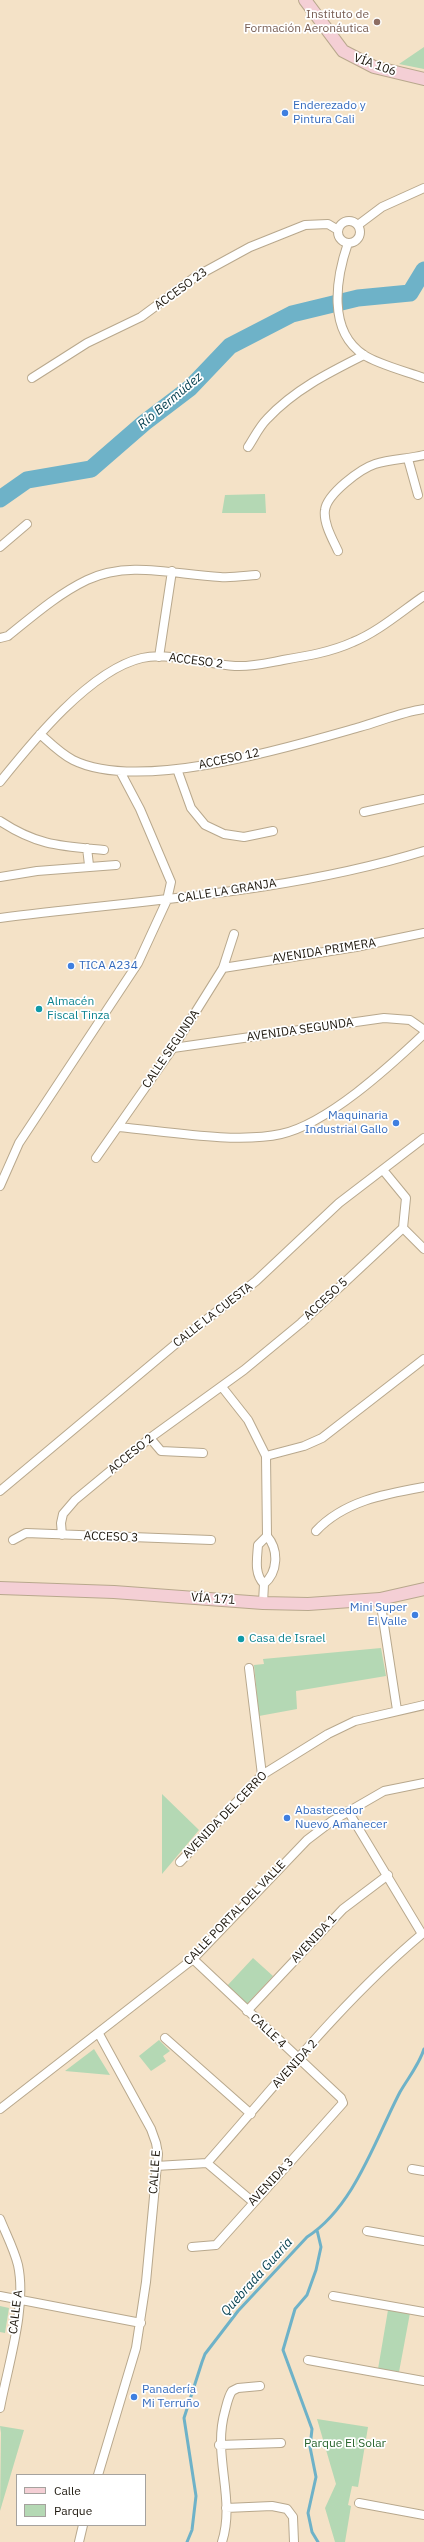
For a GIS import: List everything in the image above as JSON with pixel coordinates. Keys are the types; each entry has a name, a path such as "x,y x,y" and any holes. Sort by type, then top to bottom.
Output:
{"main road":[{"name":"VÍA 106","path":"305,0 343,52 374,67 424,79"},
{"name":"VÍA 171","path":"0,1588 114,1592 263,1603 308,1604 380,1599 424,1589"}],"street":[{"path":"358,225 382,207 424,188"},
{"path":"346,221 353,221 358,225 361,231 359,237 354,242 348,243 340,238 338,230 341,224 346,221"},
{"name":"ACCESO 23","path":"32,378 87,343 123,327 147,313 195,277 250,247 305,225 328,224 338,230"},
{"path":"348,243 342,260 338,290 338,318 348,339 364,355 424,378"},
{"path":"248,447 266,420 290,398 322,376 364,355"},
{"path":"338,551 328,529 324,511 328,500 351,478 375,464 424,455"},
{"path":"408,459 418,495"},
{"path":"0,547 27,524"},
{"path":"0,638 8,636 52,600 88,579 110,572 132,570 172,571 220,577 256,575"},
{"path":"158,657 172,571"},
{"name":"ACCESO 2","path":"0,782 40,734 103,676 142,658 158,657 248,666 321,653 354,642 424,596"},
{"name":"ACCESO 12","path":"40,734 72,760 88,766 120,773 152,773 177,769 332,735 424,709"},
{"path":"177,769 191,808 205,825 224,834 244,837 273,831"},
{"path":"0,918 167,900 171,882 140,809 120,773"},
{"path":"364,812 424,799"},
{"path":"0,821 36,841 104,850"},
{"path":"87,848 89,866"},
{"name":"CALLE LA GRANJA","path":"0,1186 19,1143 138,963 167,900 279,883 384,863 424,851"},
{"path":"0,877 89,866 116,865"},
{"name":"AVENIDA PRIMERA","path":"223,968 356,947 424,933"},
{"name":"CALLE SEGUNDA","path":"96,1158 173,1048 223,968 234,934"},
{"name":"AVENIDA SEGUNDA","path":"173,1048 384,1018 410,1020 424,1030"},
{"path":"118,1127 253,1138 281,1134 300,1128 328,1114 423,1038"},
{"name":"CALLE LA CUESTA","path":"0,1491 184,1337 256,1281 338,1203 384,1170 424,1138"},
{"path":"384,1170 406,1198 403,1228 424,1249"},
{"name":"ACCESO 5","path":"222,1387 301,1323 403,1228"},
{"path":"266,1456 304,1446 322,1438 424,1359"},
{"path":"222,1387 248,1420 266,1456 267,1536 274,1544 276,1559 272,1577 264,1584 263,1603"},
{"name":"ACCESO 2","path":"62,1536 61,1523 63,1514 69,1506 150,1438 222,1387"},
{"path":"150,1438 161,1451 203,1453"},
{"path":"316,1531 332,1515 347,1506 424,1487"},
{"name":"ACCESO 3","path":"13,1540 26,1533 62,1536 212,1540"},
{"path":"264,1584 258,1578 257,1560 258,1545 267,1536"},
{"path":"380,1599 397,1710"},
{"path":"249,1668 262,1775"},
{"name":"AVENIDA DEL CERRO","path":"180,1862 262,1775 348,1724 397,1710 424,1705"},
{"name":"CALLE PORTAL DEL VALLE","path":"0,2109 99,2034 193,1959 307,1840 348,1811 384,1791 424,1783"},
{"path":"348,1811 388,1875"},
{"name":"AVENIDA 2","path":"207,2163 299,2059 394,1958 422,1934 388,1875"},
{"name":"AVENIDA 1","path":"247,2011 343,1909 388,1875"},
{"name":"CALLE 4","path":"193,1959 341,2098 343,2103"},
{"name":"CALLE E","path":"98,2474 136,2348 141,2323 156,2166 156,2143 151,2129 99,2034"},
{"path":"165,2038 251,2114"},
{"name":"AVENIDA 3","path":"192,2248 216,2245 252,2202 343,2103"},
{"path":"156,2166 207,2163 252,2202"},
{"path":"412,2169 424,2171"},
{"name":"CALLE A","path":"0,2219 18,2265 20,2300 0,2408"},
{"path":"367,2231 424,2241"},
{"path":"0,2296 141,2323"},
{"path":"333,2296 424,2312"},
{"path":"308,2360 424,2381"},
{"path":"222,2542 226,2508 219,2445 220,2427 232,2391 238,2388 260,2386"},
{"path":"219,2445 281,2443"},
{"path":"359,2502 424,2515"},
{"path":"226,2508 277,2506 287,2509 293,2517 294,2542"},
{"path":"79,2542 83,2526"}],"green space":[{"path":"424,47 424,69 399,64"},
{"path":"265,494 266,513 222,513 225,495"},
{"path":"381,1648 386,1676 296,1691 297,1709 259,1716 254,1665 264,1664 263,1659"},
{"path":"162,1794 199,1830 162,1874"},
{"path":"253,1958 273,1976 246,2005 226,1987"},
{"path":"159,2040 170,2051 163,2056 166,2061 151,2071 139,2056"},
{"path":"94,2049 110,2075 65,2071"},
{"path":"0,2306 9,2308 5,2333 0,2332"},
{"path":"388,2310 410,2313 399,2372 378,2369"},
{"name":"Parque El Solar","path":"317,2419 368,2427 358,2487 352,2486 348,2505 351,2506 345,2542 335,2542 325,2508 336,2484"},
{"path":"0,2426 24,2430 0,2511 1,2433"}],"waterway":[{"name":"Río Bermúdez","path":"0,499 27,480 91,469 144,423 190,388 230,346 292,314 358,298 410,293 424,270"},
{"name":"Quebrada Guaria","path":"187,2542 192,2530 196,2496 184,2418 205,2354 238,2311 307,2237 323,2224 338,2208 362,2171 400,2092 416,2066 424,2049"},
{"path":"317,2230 321,2247 316,2270 307,2295 295,2309 283,2350 312,2429 310,2447 316,2477 308,2513 312,2532 318,2542"}],"place":[{"name":"Instituto de Formación Aeronáutica","path":"377,22"},
{"name":"Enderezado y Pintura Cali","path":"285,113"},
{"name":"TICA A234","path":"71,966"},
{"name":"Almacén Fiscal Tinza","path":"39,1009"},
{"name":"Maquinaria Industrial Gallo","path":"396,1123"},
{"name":"Mini Super El Valle","path":"415,1615"},
{"name":"Casa de Israel","path":"241,1639"},
{"name":"Abastecedor Nuevo Amanecer","path":"287,1818"},
{"name":"Panadería Mi Terruño","path":"134,2397"}]}
